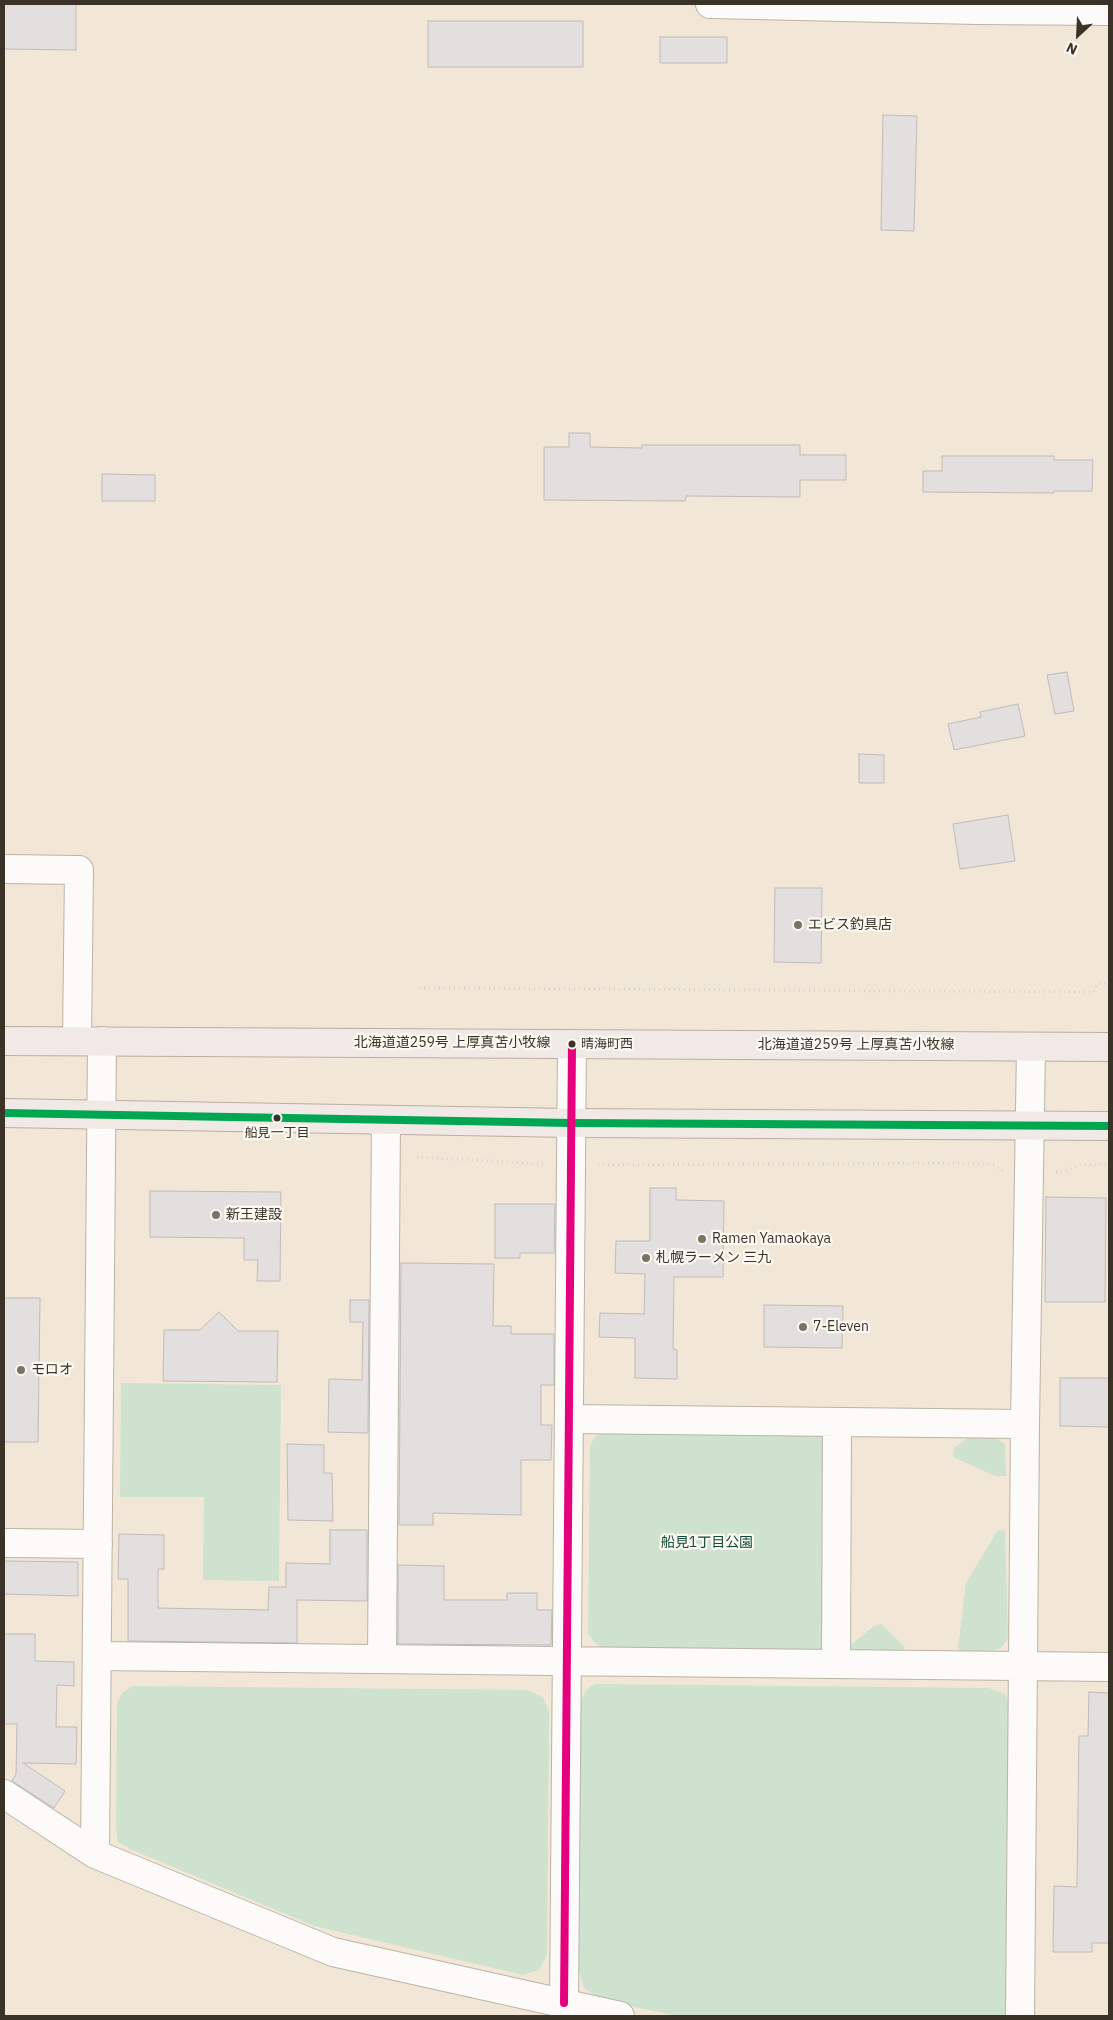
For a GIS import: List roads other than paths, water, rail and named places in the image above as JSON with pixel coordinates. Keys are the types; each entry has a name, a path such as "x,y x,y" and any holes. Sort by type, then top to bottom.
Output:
{"main road":[{"name":"北海道道259号 上厚真苫小牧線","path":"4,1041 1109,1047"},
{"path":"4,1113 571,1123 1109,1126"}],"street":[{"path":"710,4 977,7 1109,11"},
{"path":"4,870 79,870 90,1041 101,1114 95,1854"},
{"path":"564,2003 572,1044"},
{"path":"1020,2016 1024,1424 1031,1046"},
{"path":"382,1659 386,1120"},
{"path":"569,1419 1024,1424"},
{"path":"836,1664 837,1422"},
{"path":"4,1542 98,1544"},
{"path":"97,1656 1109,1667"},
{"path":"4,1794 95,1854 333,1952 620,2016"}],"place":[{"name":"エビス釣具店","path":"798,925"},
{"name":"晴海町西","path":"572,1044"},
{"name":"船見一丁目","path":"277,1118"},
{"name":"新王建設","path":"216,1215"},
{"name":"Ramen Yamaokaya","path":"702,1239"},
{"name":"札幌ラーメン 三九","path":"646,1258"},
{"name":"7-Eleven","path":"803,1327"},
{"name":"モロオ","path":"21,1370"}],"park label":[{"name":"船見1丁目公園","path":"707,1543"}]}
